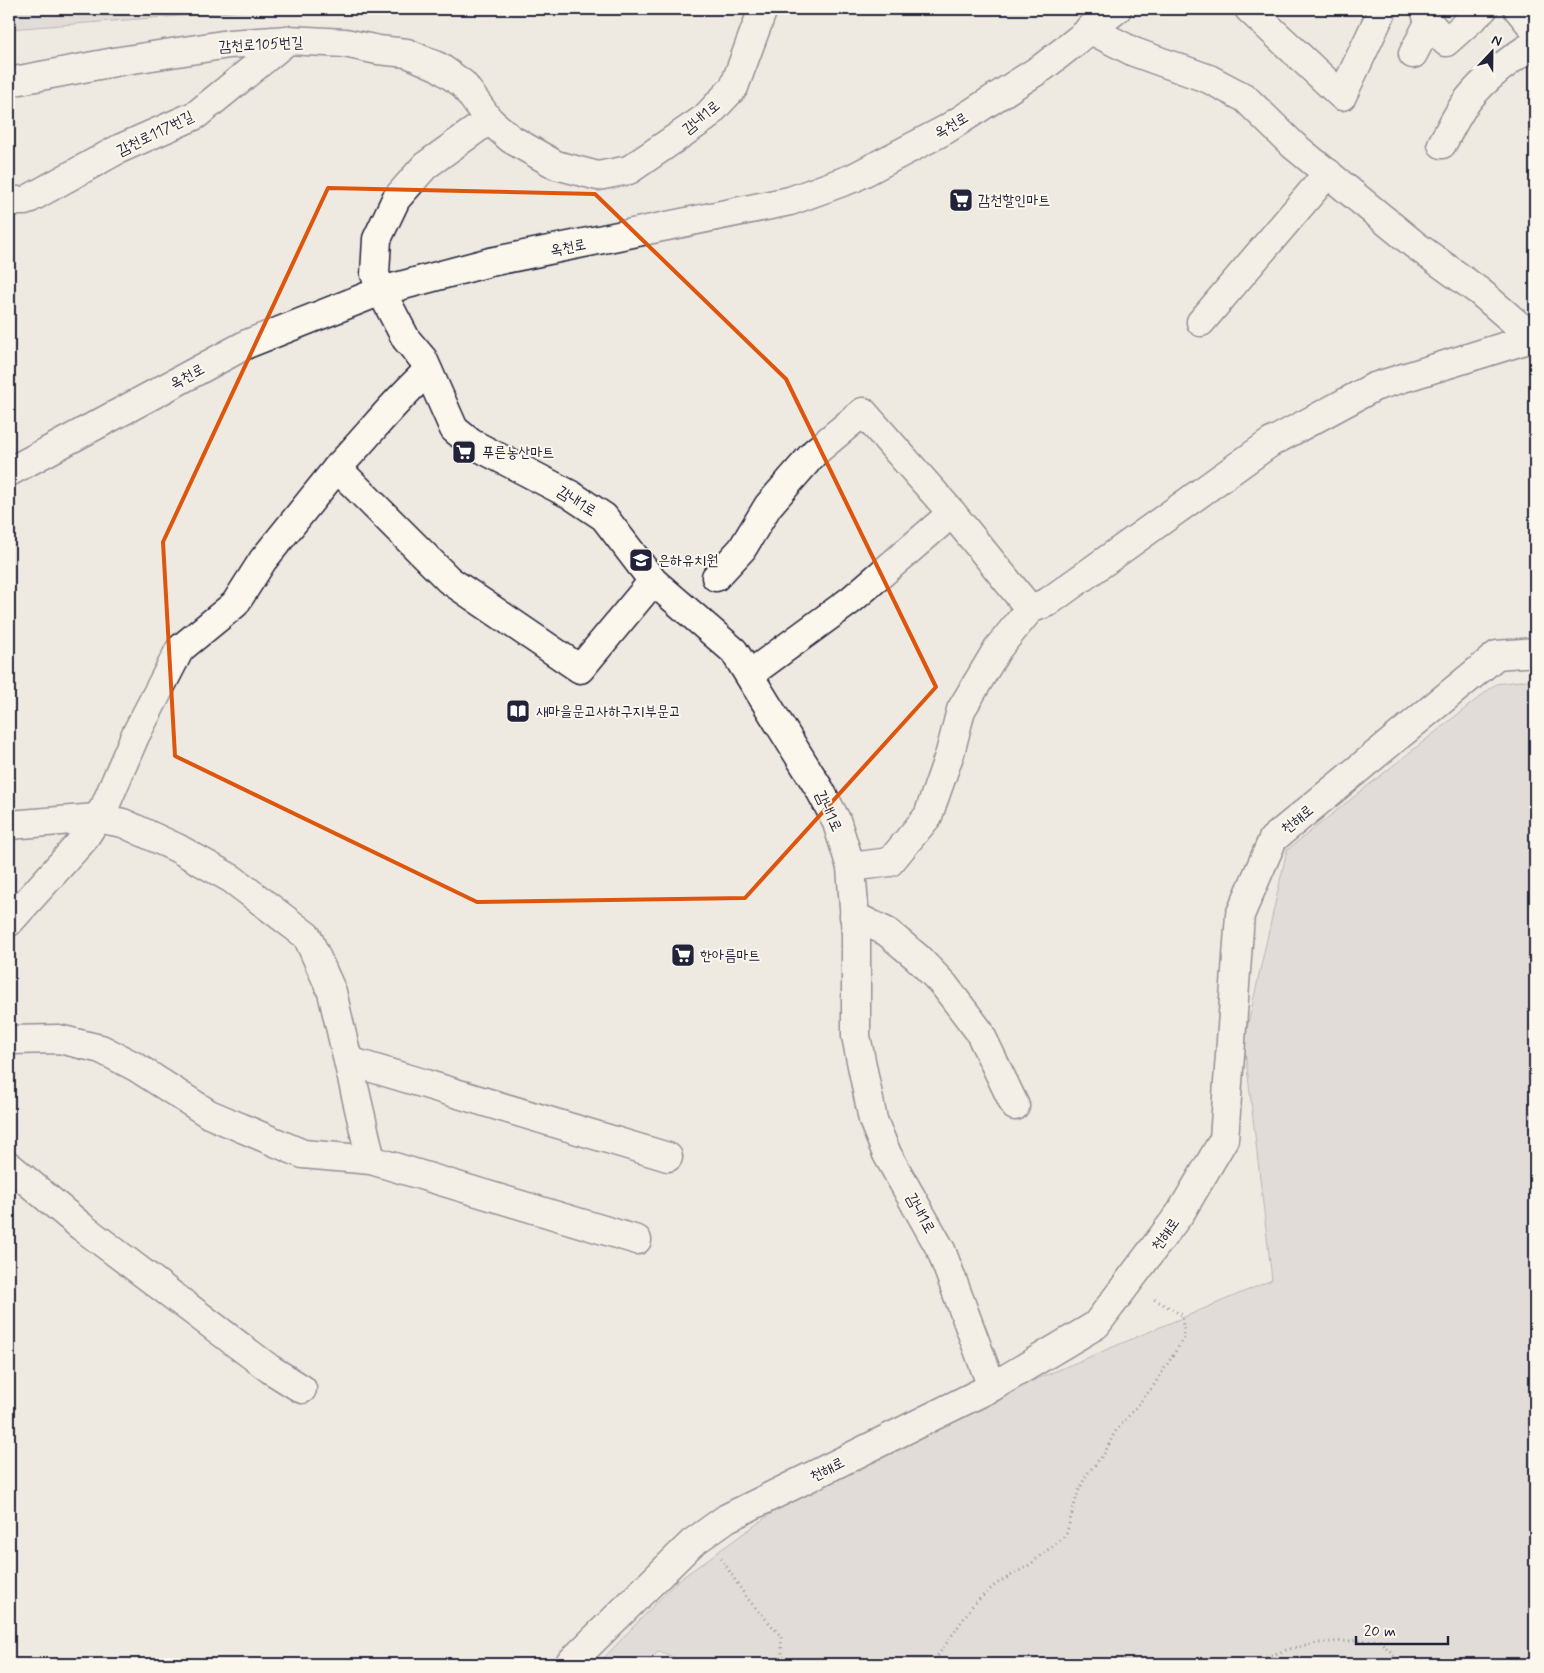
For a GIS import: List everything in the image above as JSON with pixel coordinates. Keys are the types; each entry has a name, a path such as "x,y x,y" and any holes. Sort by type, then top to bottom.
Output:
{"street":[{"name":"감내1로","path":"763,9 734,87 704,118 629,170 598,176 556,165 511,139 489,120 425,166 396,199 377,239 375,274 381,291 406,339 423,359 454,429 471,443 571,495 604,517 653,581 734,651 750,674 836,820 851,867 856,934 856,1036 873,1120 888,1154 941,1250 992,1387"},
{"name":"옥천로","path":"9,472 247,344 381,291 490,262 790,201 853,178 945,130 1043,67 1089,28 1116,9"},
{"path":"1249,9 1342,96 1383,9"},
{"path":"1427,16 1446,42 1483,9"},
{"path":"1518,9 1535,30"},
{"path":"1413,54 1427,16"},
{"path":"1089,28 1134,52 1209,79 1245,98 1293,145 1328,174 1415,245 1480,292 1534,337"},
{"name":"감천로105번길","path":"9,82 211,46 288,40 345,43 378,50 406,53 439,67 463,84 489,120"},
{"name":"감천로117번길","path":"9,201 25,201 120,149 196,115 288,40"},
{"path":"1442,144 1467,101 1488,80 1523,51 1535,44"},
{"path":"1200,322 1328,174"},
{"path":"851,867 890,862 928,816 950,753 961,710 998,648 1030,609 1056,597 1279,438 1374,387 1534,337"},
{"path":"9,922 83,840 105,806 156,693 180,649 235,604 263,560 336,468 373,430 410,387 428,371"},
{"path":"716,577 742,549 768,506 816,452 863,412 952,513 1030,609"},
{"path":"336,468 449,580 580,669 653,581"},
{"path":"750,674 851,600 952,513"},
{"name":"천해로","path":"569,1664 692,1543 727,1518 992,1387 1096,1325 1180,1212 1224,1139 1240,915 1273,839 1497,655 1535,652"},
{"path":"9,825 97,818 123,823 177,848 232,879 307,936 332,992 371,1160"},
{"path":"854,916 887,932 918,958 944,984 979,1031 1015,1106"},
{"path":"9,1040 59,1039 101,1049 136,1067 209,1114 303,1154 371,1160 637,1240"},
{"path":"349,1061 668,1157"},
{"path":"9,1166 82,1227 270,1369 302,1389"}],"path":[{"path":"932,1664 973,1605 996,1584 1028,1566 1066,1535 1078,1492 1087,1474 1104,1454 1115,1432 1152,1388 1184,1338 1182,1315 1163,1302 1143,1294 1129,1283"},
{"path":"692,1543 714,1547 746,1597 781,1636 782,1656 789,1664"},
{"path":"1253,1664 1294,1646 1322,1642 1379,1640 1403,1664"}],"highlighted area":[{"path":"328,188 595,194 786,379 936,687 745,898 477,902 175,756 163,542"}],"shaded area":[{"path":"9,9 269,9 9,29"},
{"path":"1535,679 1535,1664 689,1664 659,1651 645,1664 598,1664 676,1582 847,1459 1272,1280 1244,1042 1287,850 1496,684"}],"place":[{"name":"감천할인마트","path":"961,200"},
{"name":"푸른농산마트","path":"464,452"},
{"name":"은하유치원","path":"641,560"},
{"name":"새마을문고사하구지부문고","path":"518,711"},
{"name":"한아름마트","path":"683,955"}]}
